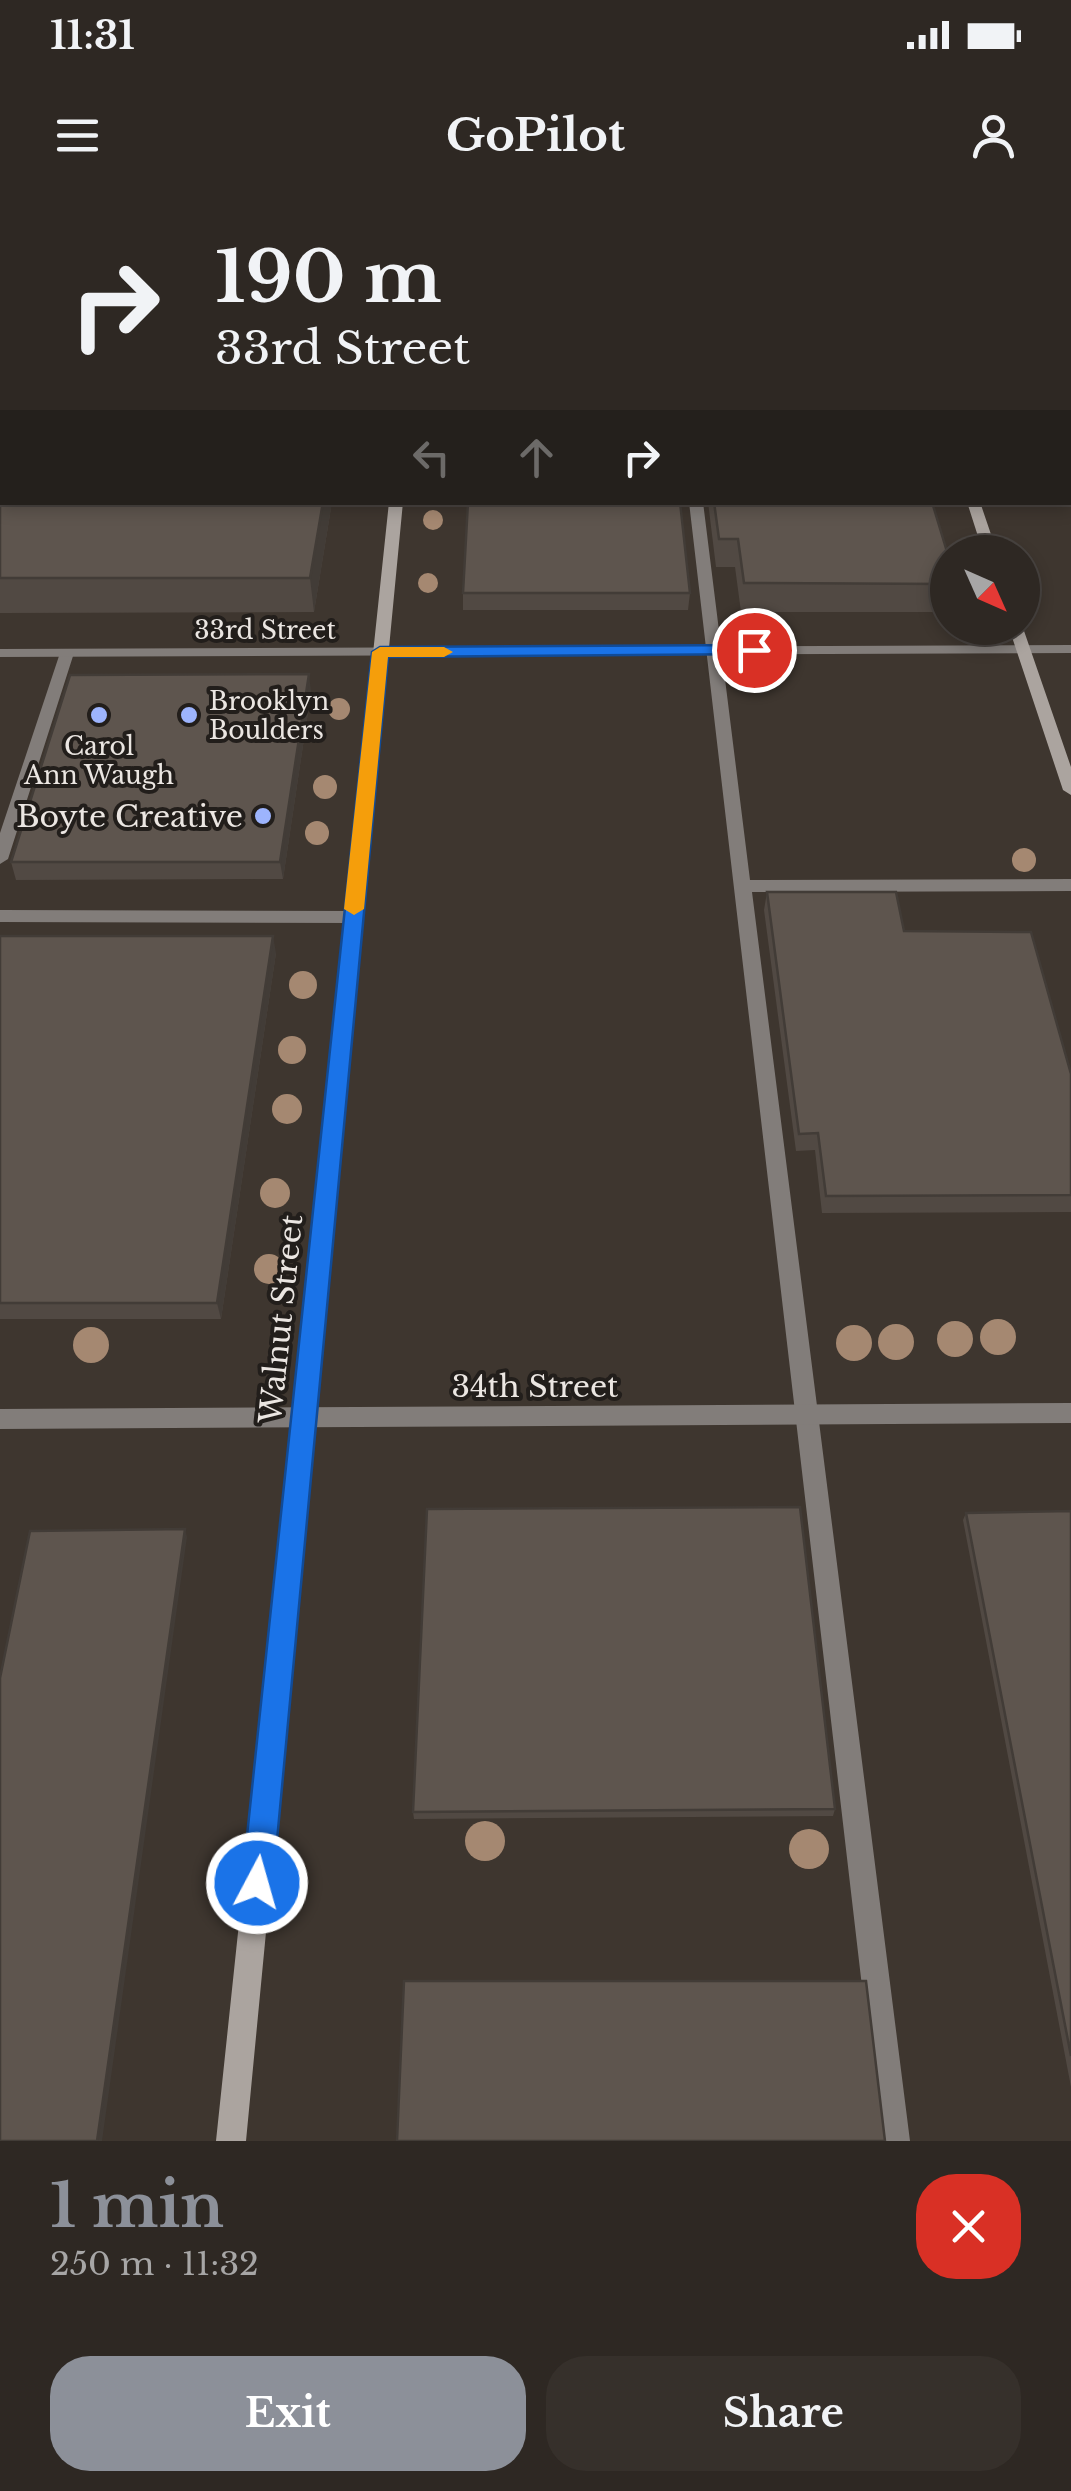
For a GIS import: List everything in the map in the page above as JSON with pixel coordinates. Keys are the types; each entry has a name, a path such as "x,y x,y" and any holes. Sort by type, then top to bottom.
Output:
{"street":[{"name":"Walnut Street","path":"231,2141 396,505"},
{"path":"696,505 895,2141"},
{"path":"975,505 985,535"},
{"path":"1022,645 1071,790"},
{"name":"33rd Street","path":"0,653 1071,649"},
{"path":"0,858 67,653"},
{"path":"743,886 1071,885"},
{"path":"0,916 354,916"},
{"name":"34th Street","path":"0,1419 1071,1413"}],"building":[{"path":"0,505 322,505 310,578 0,578"},
{"path":"468,505 680,505 690,593 463,593"},
{"path":"714,505 933,505 942,535 930,535 930,584 744,583 738,539 719,539"},
{"path":"309,674 280,862 11,862 70,675"},
{"path":"767,892 896,892 904,931 1031,932 1071,1074 1071,1195 826,1196 818,1133 799,1134"},
{"path":"0,936 273,936 217,1303 0,1303"},
{"path":"800,1507 835,1809 413,1812 427,1509"},
{"path":"1071,1511 1071,2056 966,1513"},
{"path":"185,1529 97,2141 0,2141 0,1678 30,1531"},
{"path":"404,1981 866,1981 885,2141 397,2141"}],"slow traffic":[{"path":"354,909 380,652 444,652"}],"place":[{"name":"Carol Ann Waugh","path":"99,715"},
{"name":"Brooklyn Boulders","path":"189,715"},
{"name":"Boyte Creative","path":"263,816"}],"route":[{"path":"257,1883 380,652 754,650"}]}
